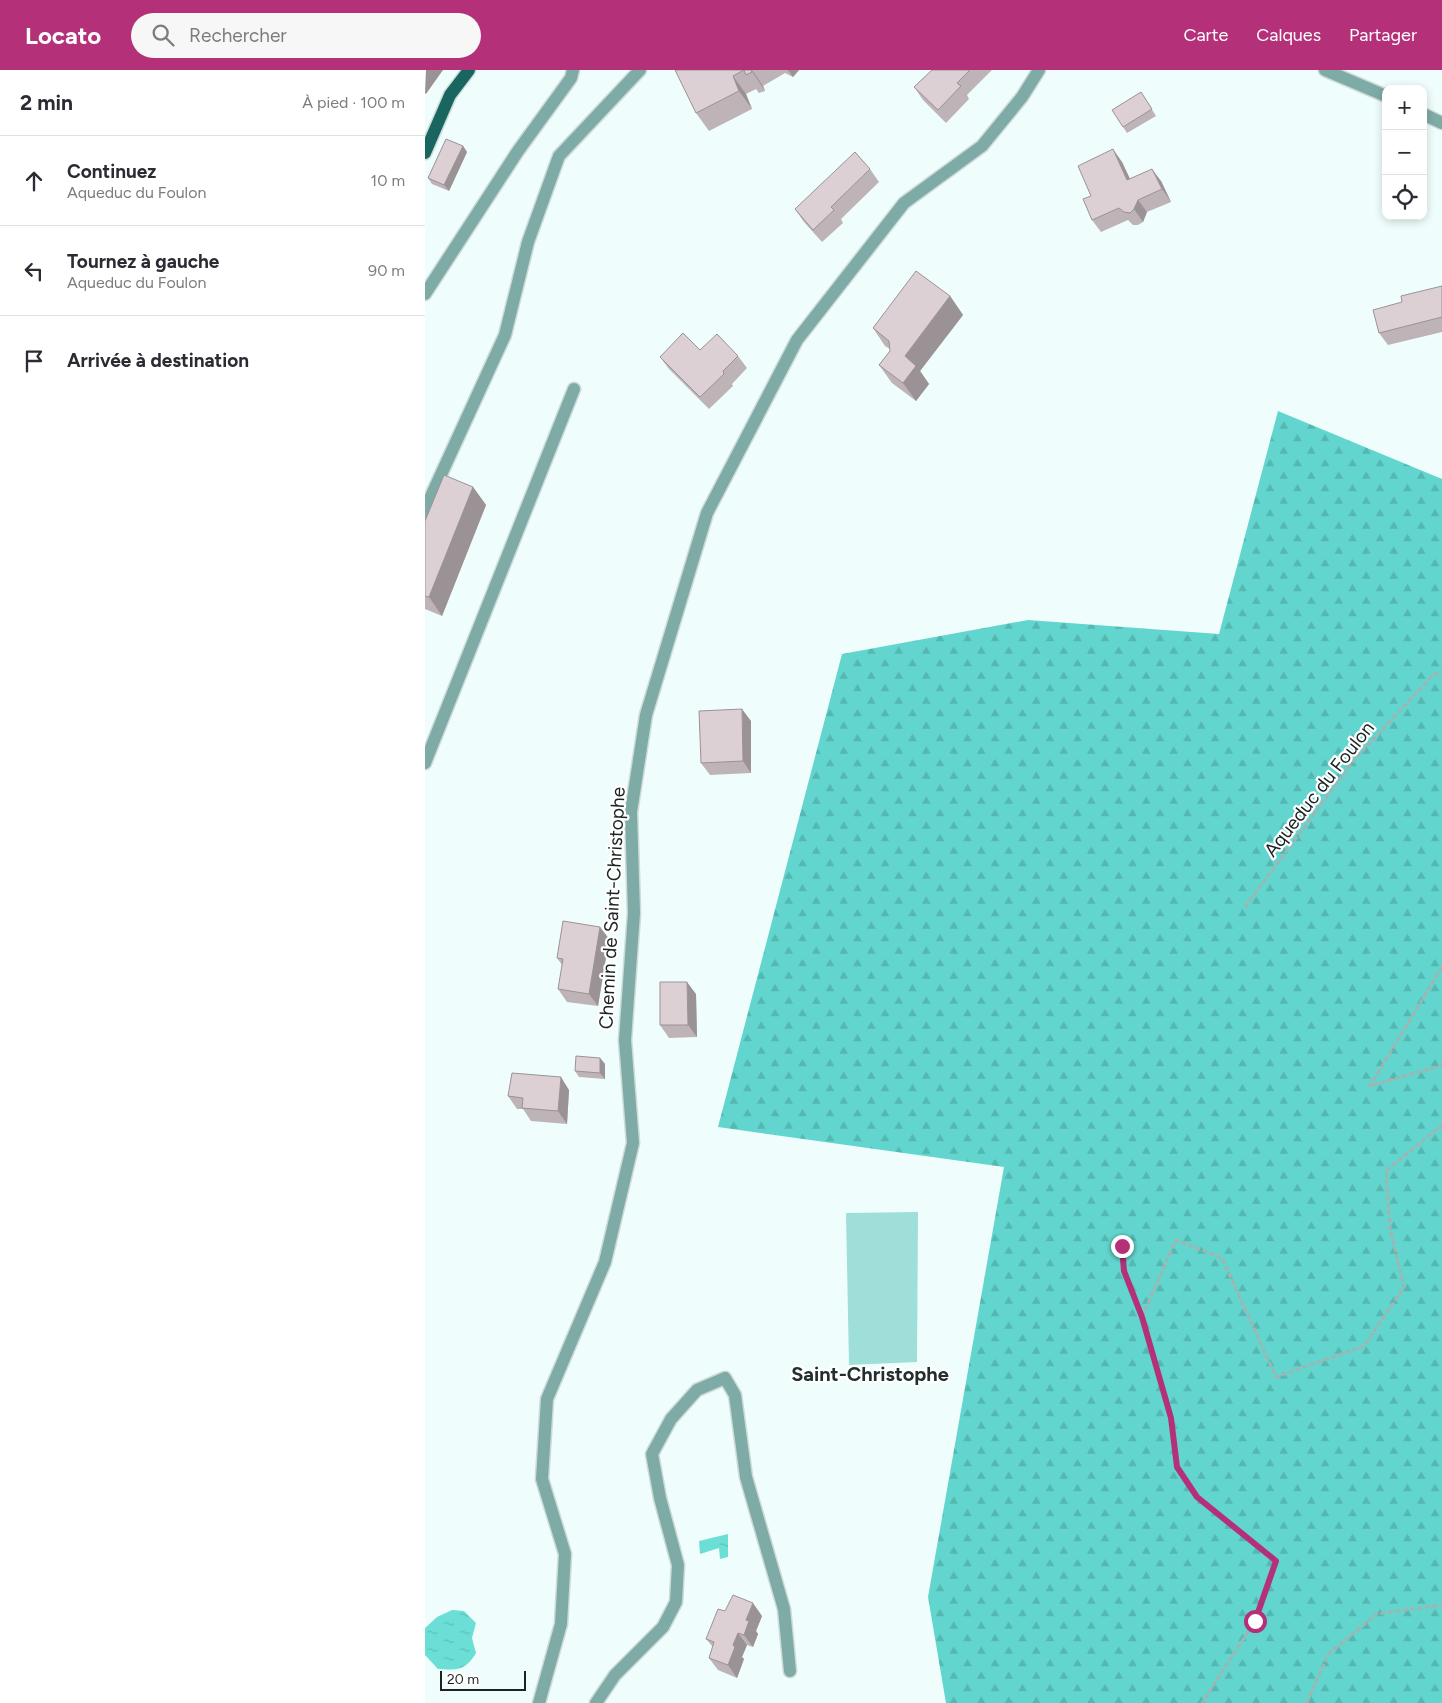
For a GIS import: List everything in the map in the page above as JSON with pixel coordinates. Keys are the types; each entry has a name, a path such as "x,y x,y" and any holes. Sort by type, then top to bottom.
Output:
{"main road":[{"path":"425,153 450,95 469,70"}],"street":[{"path":"425,294 518,151 571,78 573,70"},
{"path":"425,523 427,505 505,335 528,242 559,156 640,70"},
{"name":"Chemin de Saint-Christophe","path":"539,1703 561,1624 565,1554 542,1480 547,1399 605,1262 633,1144 625,1040 634,913 631,812 646,715 707,513 797,340 904,203 982,146 1022,96 1039,70"},
{"path":"1325,70 1382,94"},
{"path":"1427,116 1442,122"},
{"path":"425,763 574,389"},
{"path":"595,1703 615,1675 663,1627 676,1602 678,1565 660,1498 652,1454 671,1419 697,1390 725,1378 735,1395 746,1477 784,1609 790,1671"}],"path":[{"name":"Aqueduc du Foulon","path":"1245,907 1355,759 1433,675 1442,672"},
{"path":"1442,967 1370,1086 1442,1065"},
{"path":"1142,1317 1176,1240 1221,1258 1276,1377 1364,1346 1404,1288 1390,1228 1386,1171 1442,1124"},
{"path":"1122,1246 1124,1271 1142,1317 1171,1418 1177,1467 1197,1497 1276,1561 1255,1621 1202,1703"},
{"path":"1307,1703 1328,1654 1377,1614 1442,1605"}],"green space":[{"path":"1278,411 1442,479 1442,1703 946,1703 928,1597 1004,1167 718,1127 842,654 1028,620 1219,634"}],"shaded area":[{"path":"918,1212 917,1362 849,1365 846,1213"}],"water":[{"path":"728,1534 728,1557 720,1559 719,1548 700,1554 699,1541"},
{"path":"452,1610 464,1611 476,1623 472,1638 476,1653 468,1663 460,1668 438,1669 425,1655 425,1628 437,1617"}],"building":[{"path":"675,70 744,70 733,76 739,91 696,113"},
{"path":"744,70 751,70 752,72 746,75"},
{"path":"932,70 970,70 957,83 961,86 938,110 914,87"},
{"path":"1141,92 1152,109 1123,127 1112,110"},
{"path":"446,139 463,146 444,185 428,178"},
{"path":"1113,149 1127,180 1152,169 1162,189 1138,200 1130,213 1124,212 1119,208 1092,220 1083,199 1091,196 1078,166"},
{"path":"855,152 870,169 831,207 834,210 813,230 795,209"},
{"path":"916,271 950,296 905,356 916,366 903,383 879,365 890,351 889,341 873,328"},
{"path":"1442,286 1442,317 1379,333 1373,310 1402,302 1401,296"},
{"path":"683,333 700,350 717,334 738,356 723,371 724,374 700,397 660,357"},
{"path":"444,475 473,487 429,597 425,596 425,521"},
{"path":"742,709 743,761 701,763 699,711"},
{"path":"563,921 600,927 589,994 558,989 563,959 557,958"},
{"path":"660,982 687,982 688,1025 660,1025"},
{"path":"576,1056 600,1058 600,1073 575,1071"},
{"path":"512,1073 561,1077 558,1111 522,1108 523,1098 508,1096"},
{"path":"733,1595 753,1603 746,1620 749,1621 744,1635 738,1633 728,1665 709,1658 714,1642 706,1639 718,1609 725,1611"}],"district":[{"name":"Saint-Christophe","path":"870,1374"}],"route":[{"path":"1122,1246 1124,1271 1142,1317 1171,1418 1177,1467 1197,1497 1276,1561 1255,1621"}]}
